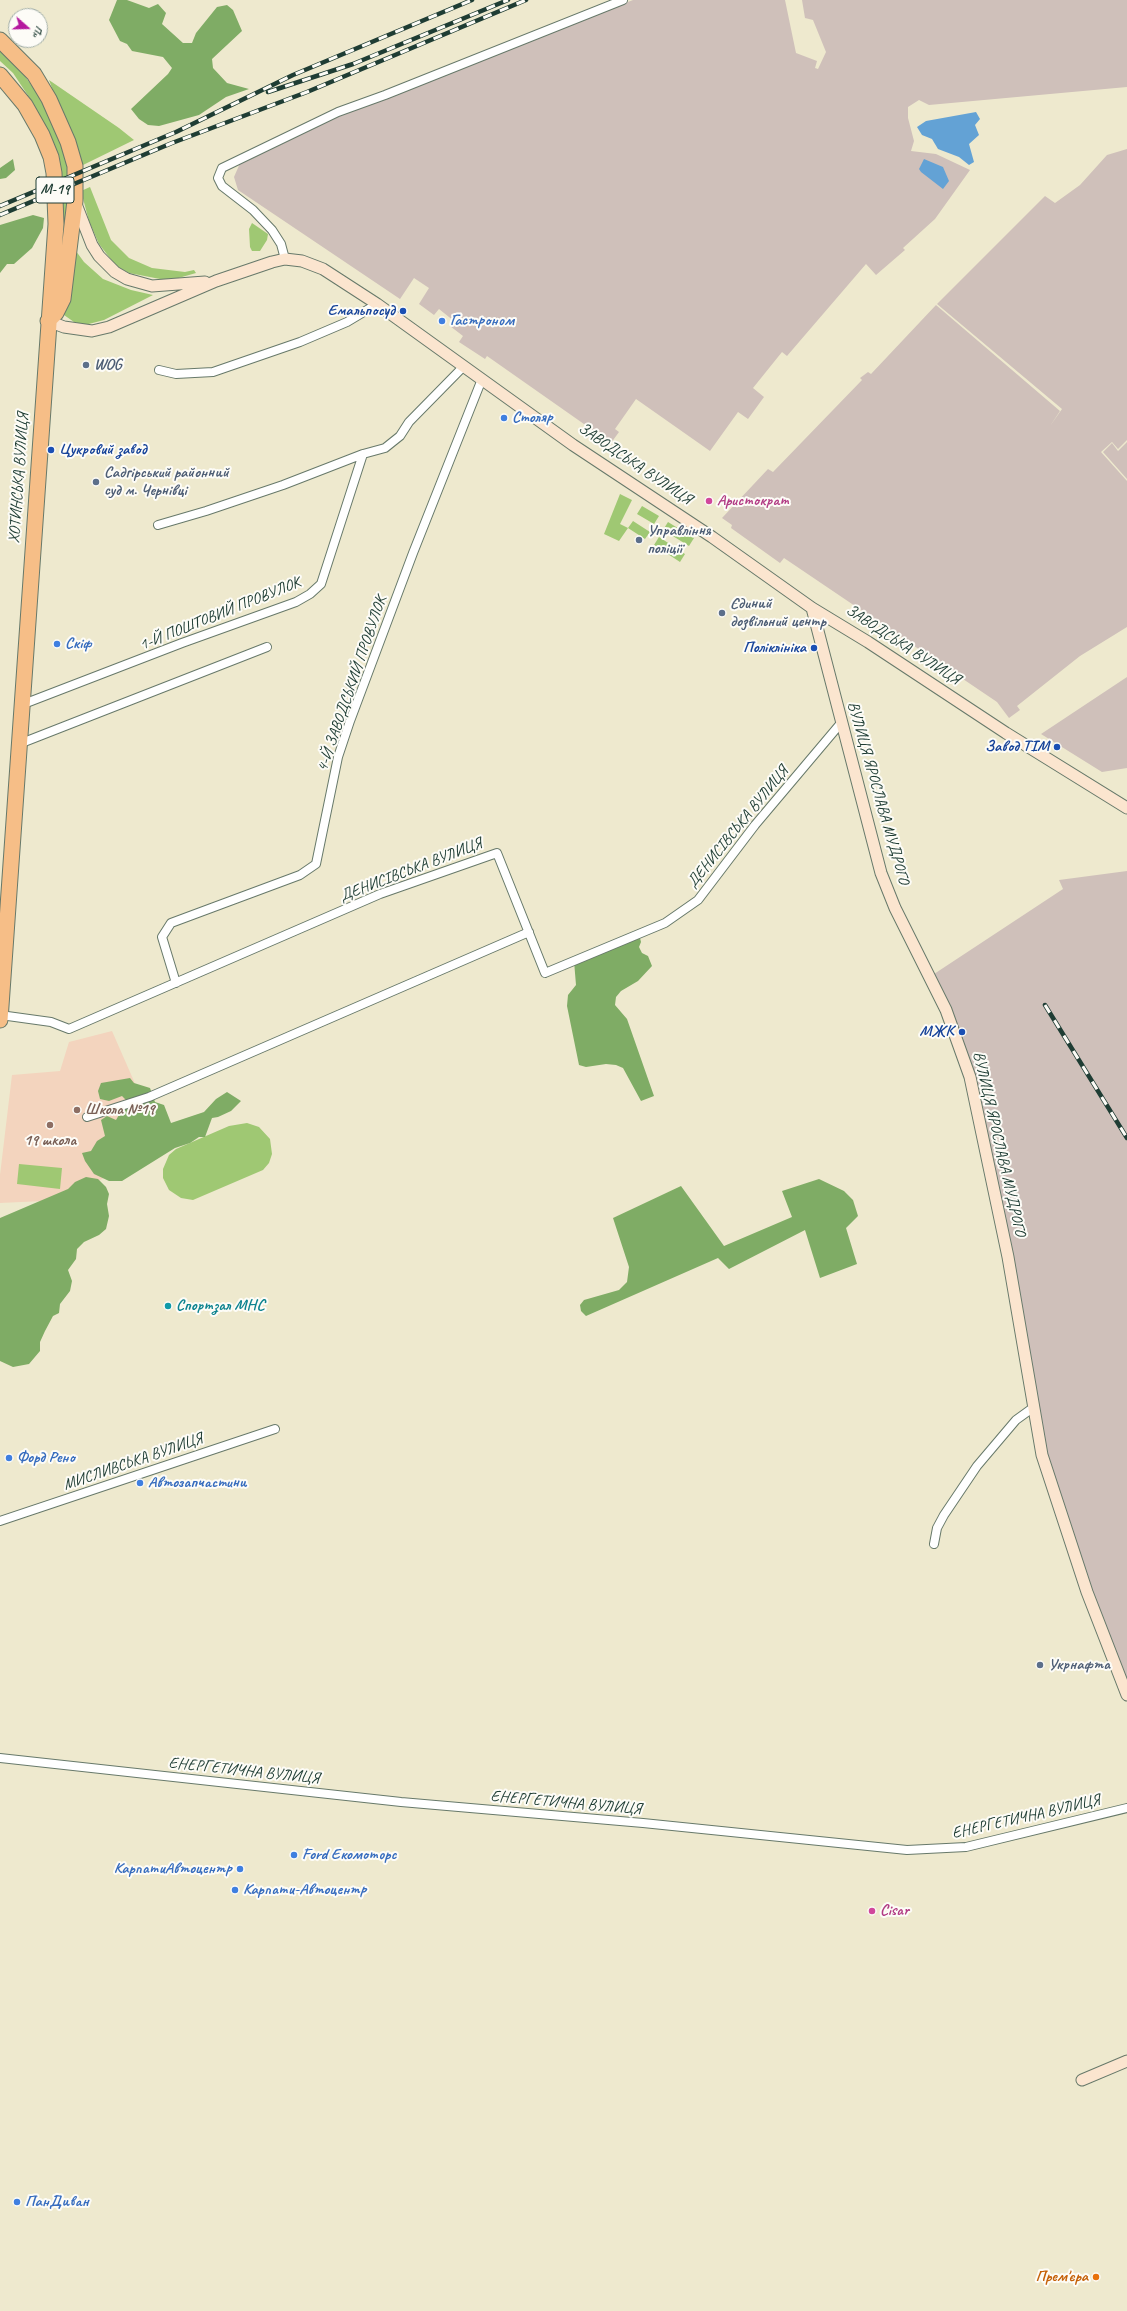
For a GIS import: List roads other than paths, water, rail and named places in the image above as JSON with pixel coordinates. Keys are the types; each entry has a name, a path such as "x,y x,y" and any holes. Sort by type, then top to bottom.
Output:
{"highway":[{"name":"ЗАВОДСЬКА ВУЛИЦЯ","path":"0,40 34,74 59,119 75,166 75,201"},
{"name":"ХОТИНСЬКА ВУЛИЦЯ","path":"0,75 25,105 36,124 51,157 54,173 56,224 0,1020"},
{"name":"М-19","path":"48,321 56,313 63,299 75,201"}],"main road":[{"name":"ЗАВОДСЬКА ВУЛИЦЯ","path":"75,201 89,240 99,256 115,272 127,279 152,286 216,281"},
{"name":"ЗАВОДСЬКА ВУЛИЦЯ","path":"48,321 76,329 92,331 109,327 216,281 263,264 285,259 302,261 323,269 377,304 573,445 712,537 812,608 868,642 1006,734 1127,808"},
{"name":"ВУЛИЦЯ ЯРОСЛАВА МУДРОГО","path":"812,608 881,873 895,908 946,1010 970,1077 1008,1257 1045,1462 1087,1592 1127,1695"},
{"path":"1111,799 1127,801"},
{"path":"1082,2080 1127,2061"}],"street":[{"path":"285,259 281,244 272,230 253,210 222,186 218,178 222,168 338,112 386,96 623,0"},
{"path":"159,370 176,374 213,372 300,342 347,322 377,304"},
{"path":"158,525 283,485 363,454 386,448 400,436 409,422 464,366"},
{"name":"4-Й ЗАВОДСЬКИЙ ПРОВУЛОК","path":"176,982 162,937 171,923 300,876 316,864 338,757 350,721 412,553 482,379"},
{"name":"1-Й ПОШТОВИЙ ПРОВУЛОК","path":"21,705 182,643 296,602 310,594 321,584 363,454"},
{"path":"19,744 267,647"},
{"name":"ДЕНИСІВСЬКА ВУЛИЦЯ","path":"0,1015 51,1022 69,1029 380,894 497,853 545,973 665,923 698,900 755,826 841,723"},
{"path":"87,1117 149,1097 529,932"},
{"path":"934,1544 937,1528 944,1514 977,1466 1016,1420 1034,1407"},
{"name":"МИСЛИВСЬКА ВУЛИЦЯ","path":"0,1521 275,1428"},
{"name":"ЕНЕРГЕТИЧНА ВУЛИЦЯ","path":"0,1758 393,1802 643,1823 907,1850 966,1847 1127,1808"}],"water":[{"path":"976,112 980,119 975,125 979,135 969,144 974,162 969,165 959,157 938,149 932,139 922,135 917,127 926,121"},
{"path":"924,159 943,167 949,181 943,189 919,169"}],"railway":[{"path":"0,206 176,132 293,75 472,0"},
{"path":"268,92 353,64 508,0"},
{"path":"0,215 172,143 307,92 526,0"},
{"path":"1045,1005 1127,1138"}],"place":[{"name":"Емальпосуд","path":"403,311"},
{"name":"Гастроном","path":"442,321"},
{"name":"WOG","path":"86,365"},
{"name":"Столяр","path":"504,418"},
{"name":"Цукровий завод","path":"51,450"},
{"name":"Садгірський районний суд м. Чернівці","path":"96,482"},
{"name":"Аристократ","path":"709,501"},
{"name":"Управління поліції","path":"639,540"},
{"name":"Єдиний дозвільний центр","path":"722,613"},
{"name":"Скіф","path":"57,644"},
{"name":"Поліклініка","path":"814,648"},
{"name":"Завод ТІМ","path":"1057,747"},
{"name":"МЖК","path":"962,1032"},
{"name":"Школа №19","path":"77,1110"},
{"name":"19 школа","path":"50,1125"},
{"name":"Спортзал МНС","path":"168,1306"},
{"name":"Форд Рено","path":"9,1458"},
{"name":"Автозапчастини","path":"140,1483"},
{"name":"Укрнафта","path":"1040,1665"},
{"name":"Ford Екомоторс","path":"294,1855"},
{"name":"КарпатиАвтоцентр","path":"240,1869"},
{"name":"Карпати-Автоцентр","path":"235,1890"},
{"name":"Cisar","path":"872,1911"},
{"name":"ПанДиван","path":"17,2202"},
{"name":"Прем'єра","path":"1096,2277"}]}
